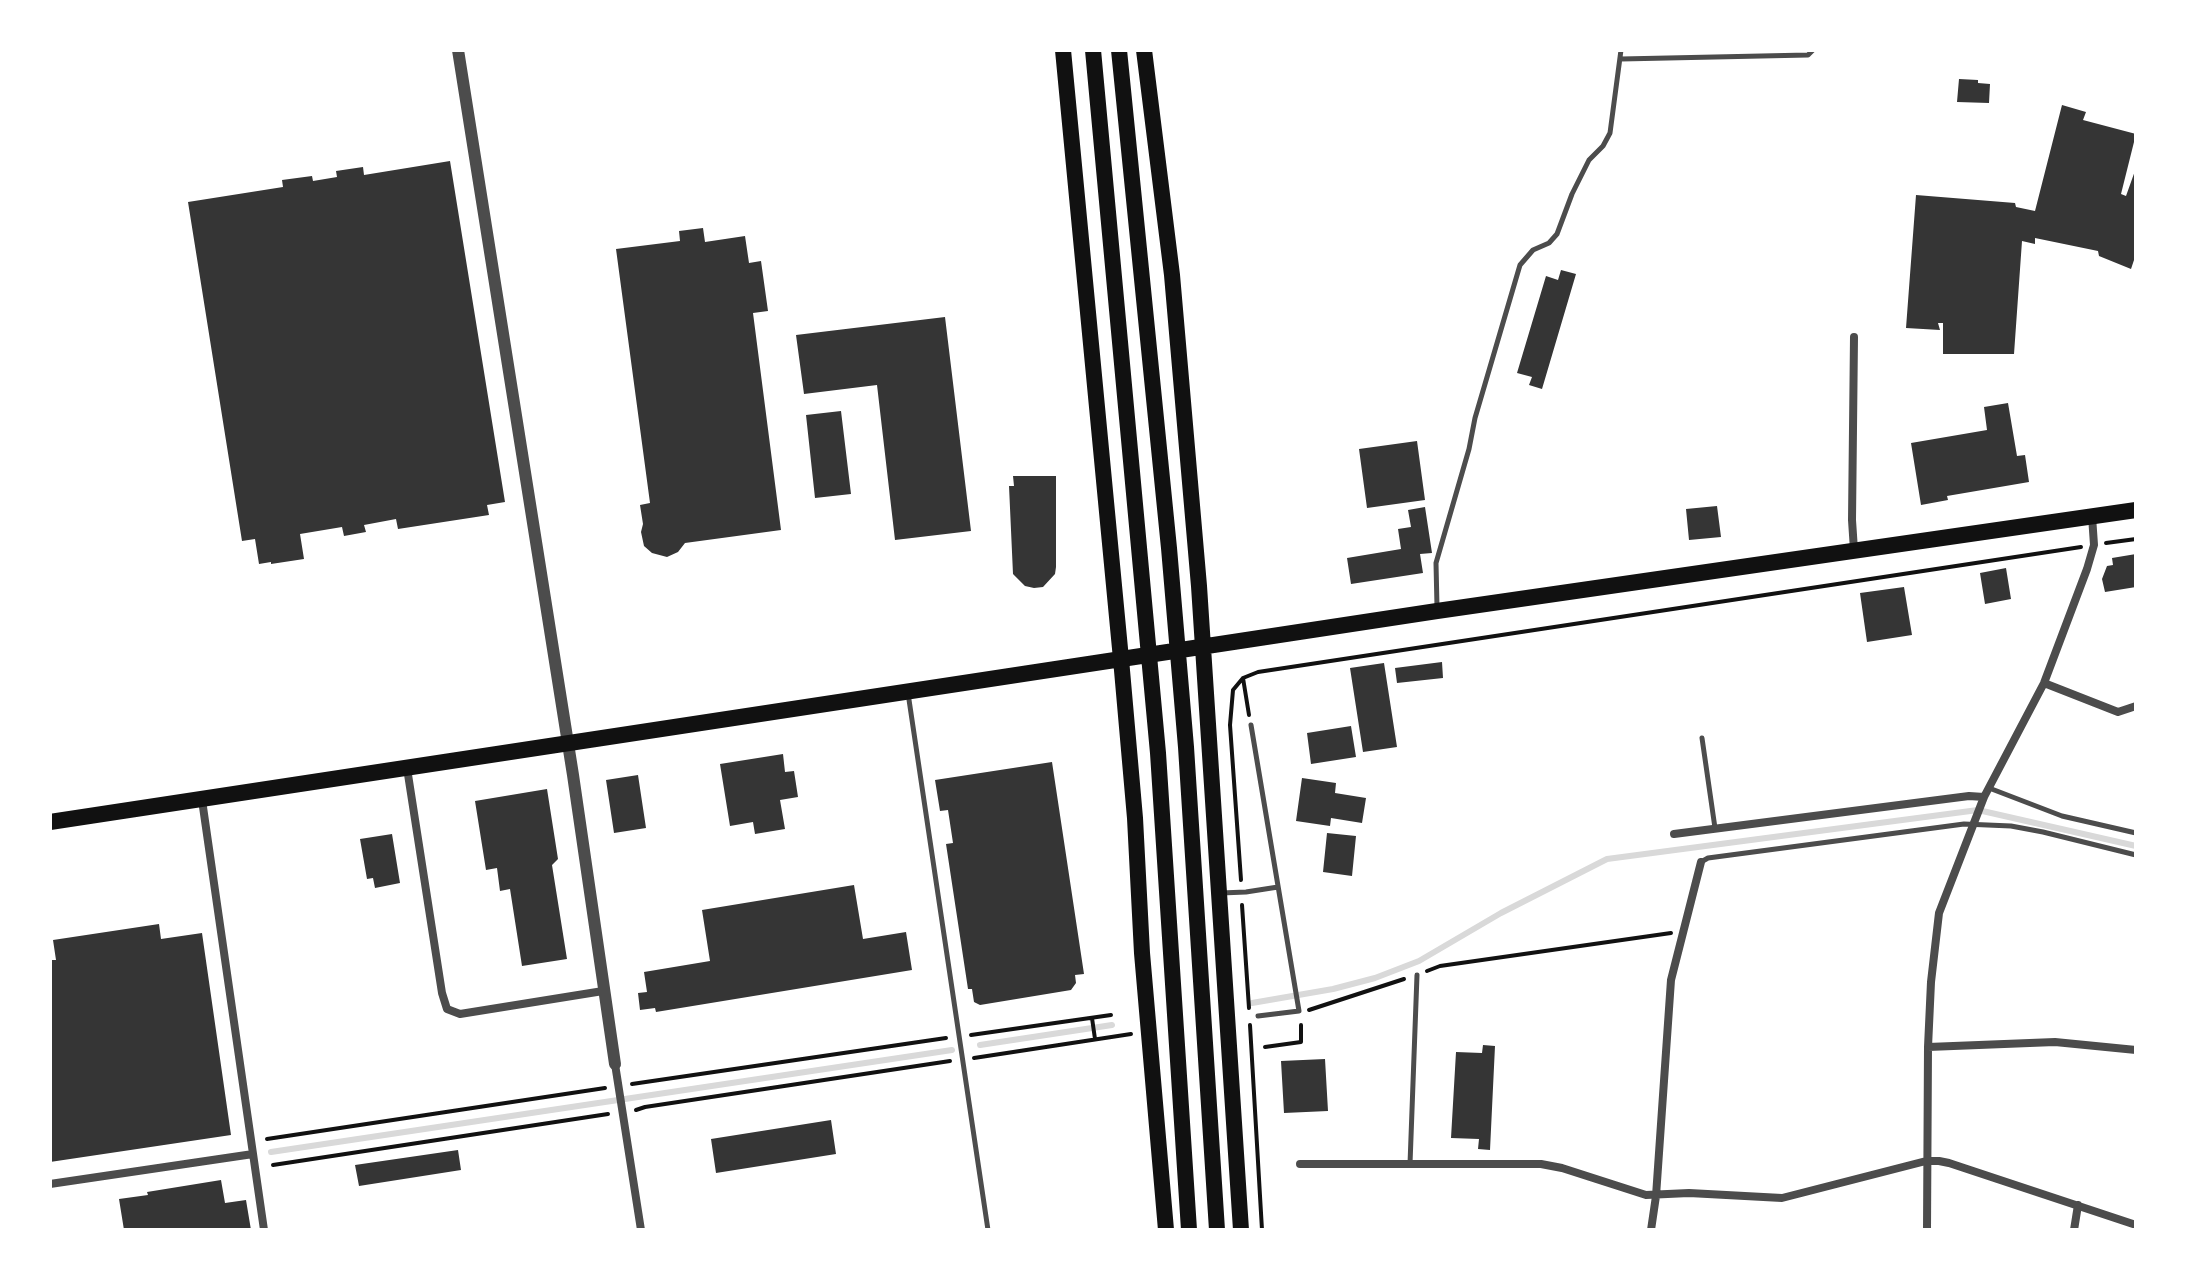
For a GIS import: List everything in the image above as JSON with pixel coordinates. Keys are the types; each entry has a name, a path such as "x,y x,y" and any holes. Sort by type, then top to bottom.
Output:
{"highway":[{"path":"1063,50 1135,818 1142,953 1166,1230"},
{"path":"1093,50 1158,753 1189,1230"},
{"path":"1119,50 1186,747 1217,1230"},
{"path":"1144,50 1172,275 1203,646 1241,1230"},
{"path":"50,822 1437,611 2136,510"}],"street":[{"path":"458,50 641,1230"},
{"path":"1854,337 1854,550"},
{"path":"1927,1230 1928,1047 1939,913 1984,797 2044,683 2094,545 2092,516"},
{"path":"2044,683 2118,712 2136,706"},
{"path":"407,768 447,1009 460,1014 603,991"},
{"path":"1674,834 1969,796 1984,797"},
{"path":"202,800 264,1230"},
{"path":"1651,1230 1671,980 1701,862"},
{"path":"1928,1047 2055,1042 2136,1050"},
{"path":"50,1184 253,1154"},
{"path":"1300,1164 1541,1164 1646,1195 1689,1193 1782,1198 1926,1161 1949,1163 2136,1225"},
{"path":"2074,1230 2078,1205"}],"lane":[{"path":"1437,611 1436,563 1520,265 1533,250 1549,243 1557,234 1589,160 1603,146 1610,133 1621,50"},
{"path":"1621,59 1808,55 1813,50"},
{"path":"908,691 988,1230"},
{"path":"1251,725 1299,1011 1258,1016"},
{"path":"1702,738 1715,828"},
{"path":"1989,788 2062,816 2136,833"},
{"path":"1701,862 1708,858 1964,824 2011,826 2136,855"},
{"path":"1220,893 1278,887"},
{"path":"1410,1165 1417,975"}],"path":[{"path":"1262,1230 1230,725 1233,690 1243,678 1258,672 2136,539"},
{"path":"1243,678 1251,725"},
{"path":"1506,956 1666,932 1682,934"},
{"path":"632,1084 1111,1015"},
{"path":"1092,1018 1095,1039"},
{"path":"1265,1047 1301,1042 1301,1025"},
{"path":"636,1110 1131,1034"},
{"path":"267,1139 606,1088"},
{"path":"273,1165 611,1114"}],"building":[{"path":"1959,79 1990,84 1989,103 1957,102"},
{"path":"2062,105 2086,112 2083,120 2136,134 2121,194 2126,196 2136,168 2136,254 2131,269 2099,256 2098,251 2035,238 2035,244 2022,241 2014,354 1943,354 1943,323 1938,323 1940,330 1906,328 1916,195 2015,203 2016,207 2035,211"},
{"path":"450,161 505,502 487,505 489,515 398,529 396,519 364,525 366,532 344,536 342,527 300,534 304,559 259,564 255,539 242,541 188,202 283,187 282,180 312,176 313,181 337,177 336,171 363,167 364,175"},
{"path":"703,228 705,242 745,236 749,263 761,261 768,311 753,313 781,530 685,543 678,552 667,557 652,553 644,546 641,532 640,505 650,503 616,249 680,241 679,231"},
{"path":"1561,270 1576,274 1542,389 1529,385 1532,377 1517,373 1546,276 1558,280"},
{"path":"945,317 971,531 895,540 877,385 804,394 796,335"},
{"path":"2008,403 2017,456 2025,455 2029,482 1947,496 1948,500 1921,505 1911,443 1987,430 1984,407"},
{"path":"841,411 851,494 815,498 806,415"},
{"path":"1417,441 1425,500 1367,508 1359,449"},
{"path":"1013,476 1056,476 1056,567 1055,574 1043,587 1025,586 1013,574 1009,486 1014,486"},
{"path":"1717,506 1721,537 1689,540 1686,509"},
{"path":"1425,507 1432,553 1420,554 1423,573 1351,584 1347,558 1401,549 1398,529 1411,527 1408,510"},
{"path":"2136,554 2136,587 2105,592 2102,579 2107,566 2113,565 2112,558"},
{"path":"2006,568 2011,599 1985,604 1980,573"},
{"path":"1904,587 1912,635 1867,642 1860,593"},
{"path":"1442,662 1443,678 1397,683 1395,668"},
{"path":"1384,663 1397,747 1363,752 1350,668"},
{"path":"1351,726 1356,757 1311,764 1307,733"},
{"path":"783,754 785,772 794,771 798,797 780,800 785,829 755,834 753,822 730,826 720,764"},
{"path":"1052,762 1084,974 1075,975 1076,983 1071,990 980,1005 974,1002 972,989 968,989 946,844 953,843 948,810 940,811 935,780"},
{"path":"638,775 646,828 614,833 606,780"},
{"path":"1302,778 1336,783 1335,793 1366,798 1362,823 1331,818 1330,826 1296,821"},
{"path":"547,789 558,859 552,865 567,959 522,966 510,889 500,891 497,868 486,870 475,801"},
{"path":"1327,833 1356,836 1352,876 1323,872"},
{"path":"392,834 400,883 375,888 373,878 367,879 360,839"},
{"path":"854,885 863,939 906,932 912,970 656,1012 655,1008 640,1010 638,993 647,992 644,972 710,961 702,910"},
{"path":"159,924 161,939 202,933 231,1135 50,1162 50,960 56,960 53,940"},
{"path":"1483,1045 1495,1046 1490,1150 1478,1149 1479,1139 1451,1138 1456,1052 1482,1053"},
{"path":"1325,1059 1328,1111 1284,1113 1281,1061"},
{"path":"831,1120 836,1154 716,1173 711,1139"},
{"path":"458,1150 461,1170 359,1186 355,1165"},
{"path":"221,1180 225,1203 246,1200 251,1230 124,1230 119,1199"}],"waterway":[{"path":"1252,1003 1333,989 1375,978 1419,961 1501,913 1607,859 1978,810 2136,846"},
{"path":"980,1045 1112,1025"},
{"path":"271,1152 952,1050"}]}
